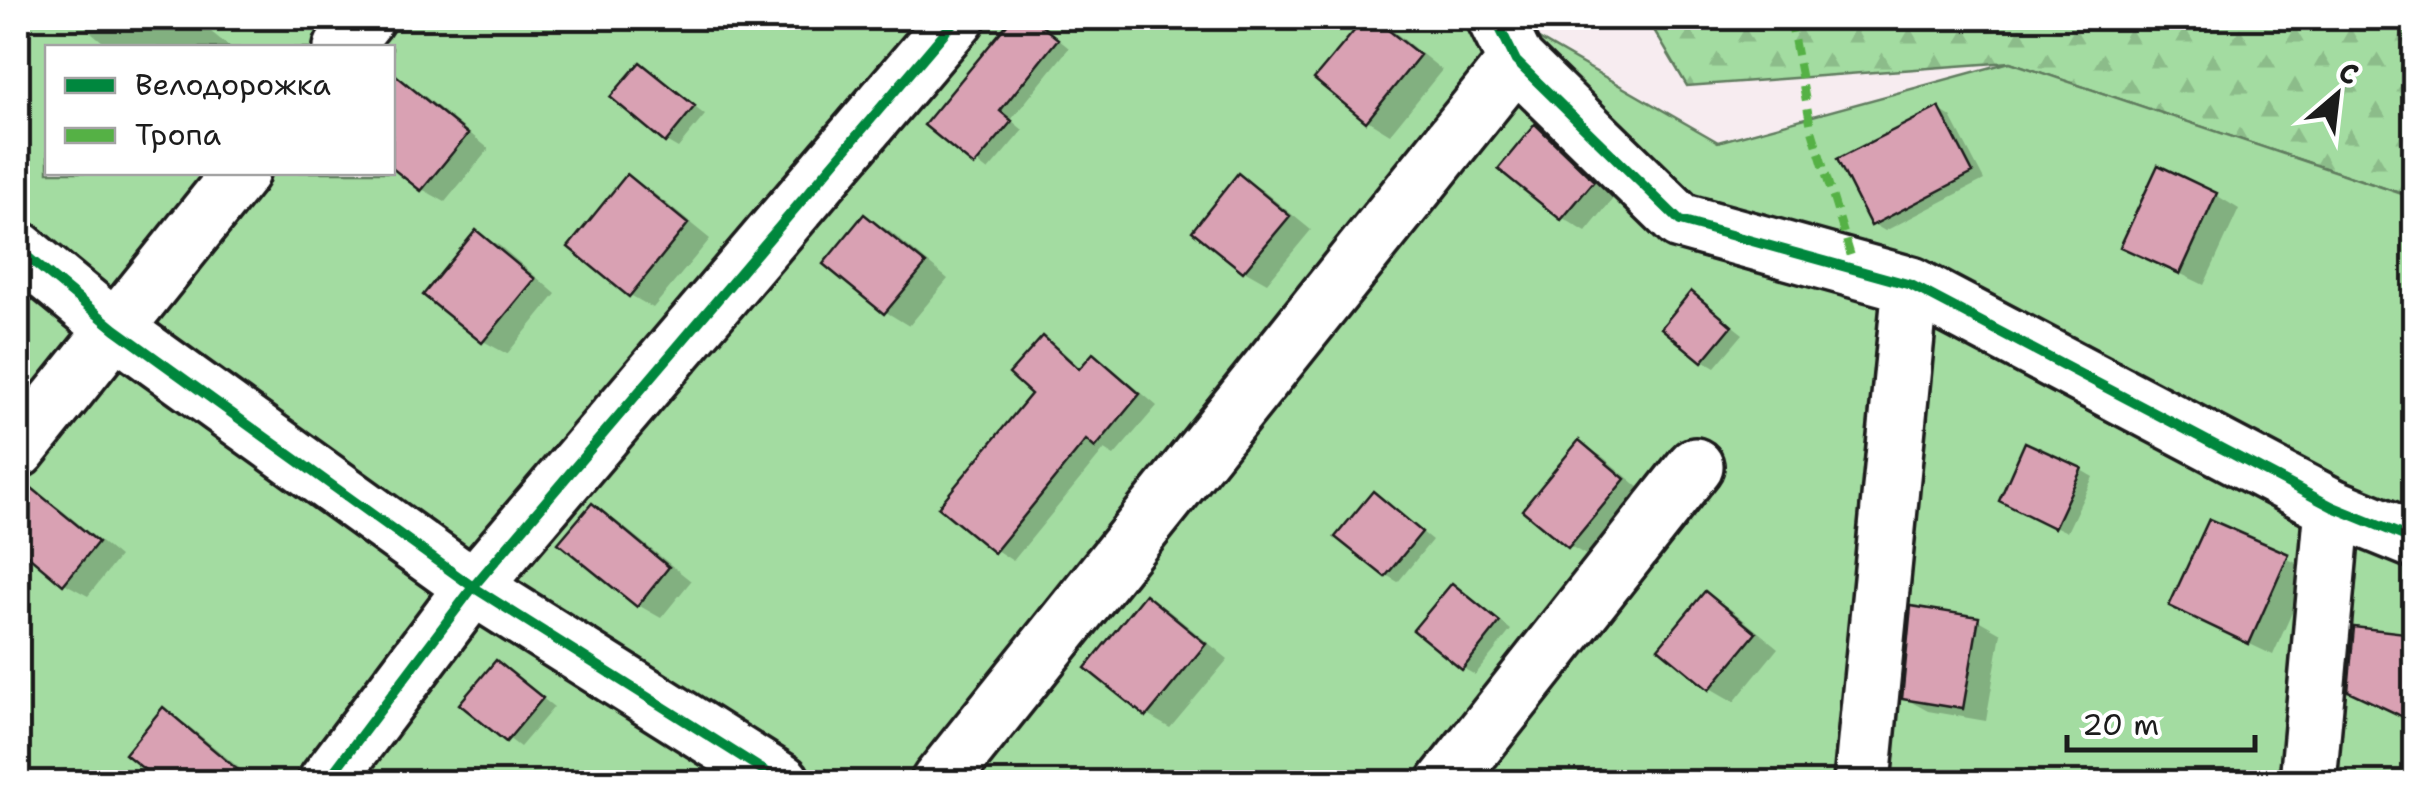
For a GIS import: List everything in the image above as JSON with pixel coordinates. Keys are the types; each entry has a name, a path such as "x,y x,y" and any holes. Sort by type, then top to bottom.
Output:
{"street":[{"path":"344,45 366,18"},
{"path":"326,782 474,586 956,18"},
{"path":"939,782 1506,40 1680,221 1911,285 2333,506 2414,540"},
{"path":"18,450 239,175"},
{"path":"18,249 115,328 474,586 782,782"},
{"path":"1862,782 1911,285"},
{"path":"1446,782 1696,466"},
{"path":"2308,782 2333,506"}],"green space":[{"path":"18,18 1512,18 1518,27 1718,142 2010,62 2414,198 2414,782 18,782"},
{"path":"1647,18 2414,18 2414,198 2010,62 1687,86"}],"building":[{"path":"1012,18 1032,18 1058,39 1000,111 1012,121 974,166 924,125"},
{"path":"1365,18 1373,18 1420,55 1366,122 1314,79"},
{"path":"640,62 695,106 665,143 610,97"},
{"path":"395,74 468,134 421,191 395,170"},
{"path":"1939,107 1973,173 1871,226 1837,159"},
{"path":"1535,124 1594,181 1561,220 1498,169"},
{"path":"2158,165 2217,193 2180,274 2120,247"},
{"path":"1238,173 1290,216 1243,272 1192,231"},
{"path":"627,174 688,224 629,297 568,247"},
{"path":"864,214 926,264 884,314 823,264"},
{"path":"476,230 535,279 482,343 423,295"},
{"path":"1691,291 1732,326 1702,362 1661,328"},
{"path":"1043,336 1079,369 1093,353 1140,394 1095,448 1086,440 994,553 938,507 1031,394 1009,374"},
{"path":"1579,440 1625,479 1568,548 1522,510"},
{"path":"2025,442 2082,468 2054,528 1999,501"},
{"path":"22,480 98,542 63,585 18,547 18,481"},
{"path":"1373,491 1422,532 1385,577 1335,537"},
{"path":"592,503 669,567 637,607 558,543"},
{"path":"2209,519 2289,554 2249,644 2169,606"},
{"path":"1452,583 1500,622 1462,670 1413,630"},
{"path":"1705,591 1756,633 1709,690 1658,648"},
{"path":"1145,594 1206,644 1146,717 1085,668"},
{"path":"1911,606 1979,617 1963,709 1902,699"},
{"path":"2354,627 2414,634 2414,722 2348,691"},
{"path":"496,660 543,698 506,742 459,704"},
{"path":"163,707 252,782 160,782 125,754"}],"marked path":[{"path":"1790,18 1811,127 1855,269"}],"cycle path":[{"path":"326,782 473,587 957,18"},
{"path":"1495,18 1516,61 1680,221 1911,285 2333,507 2414,540"},
{"path":"18,249 115,329 473,587 782,782"}]}
